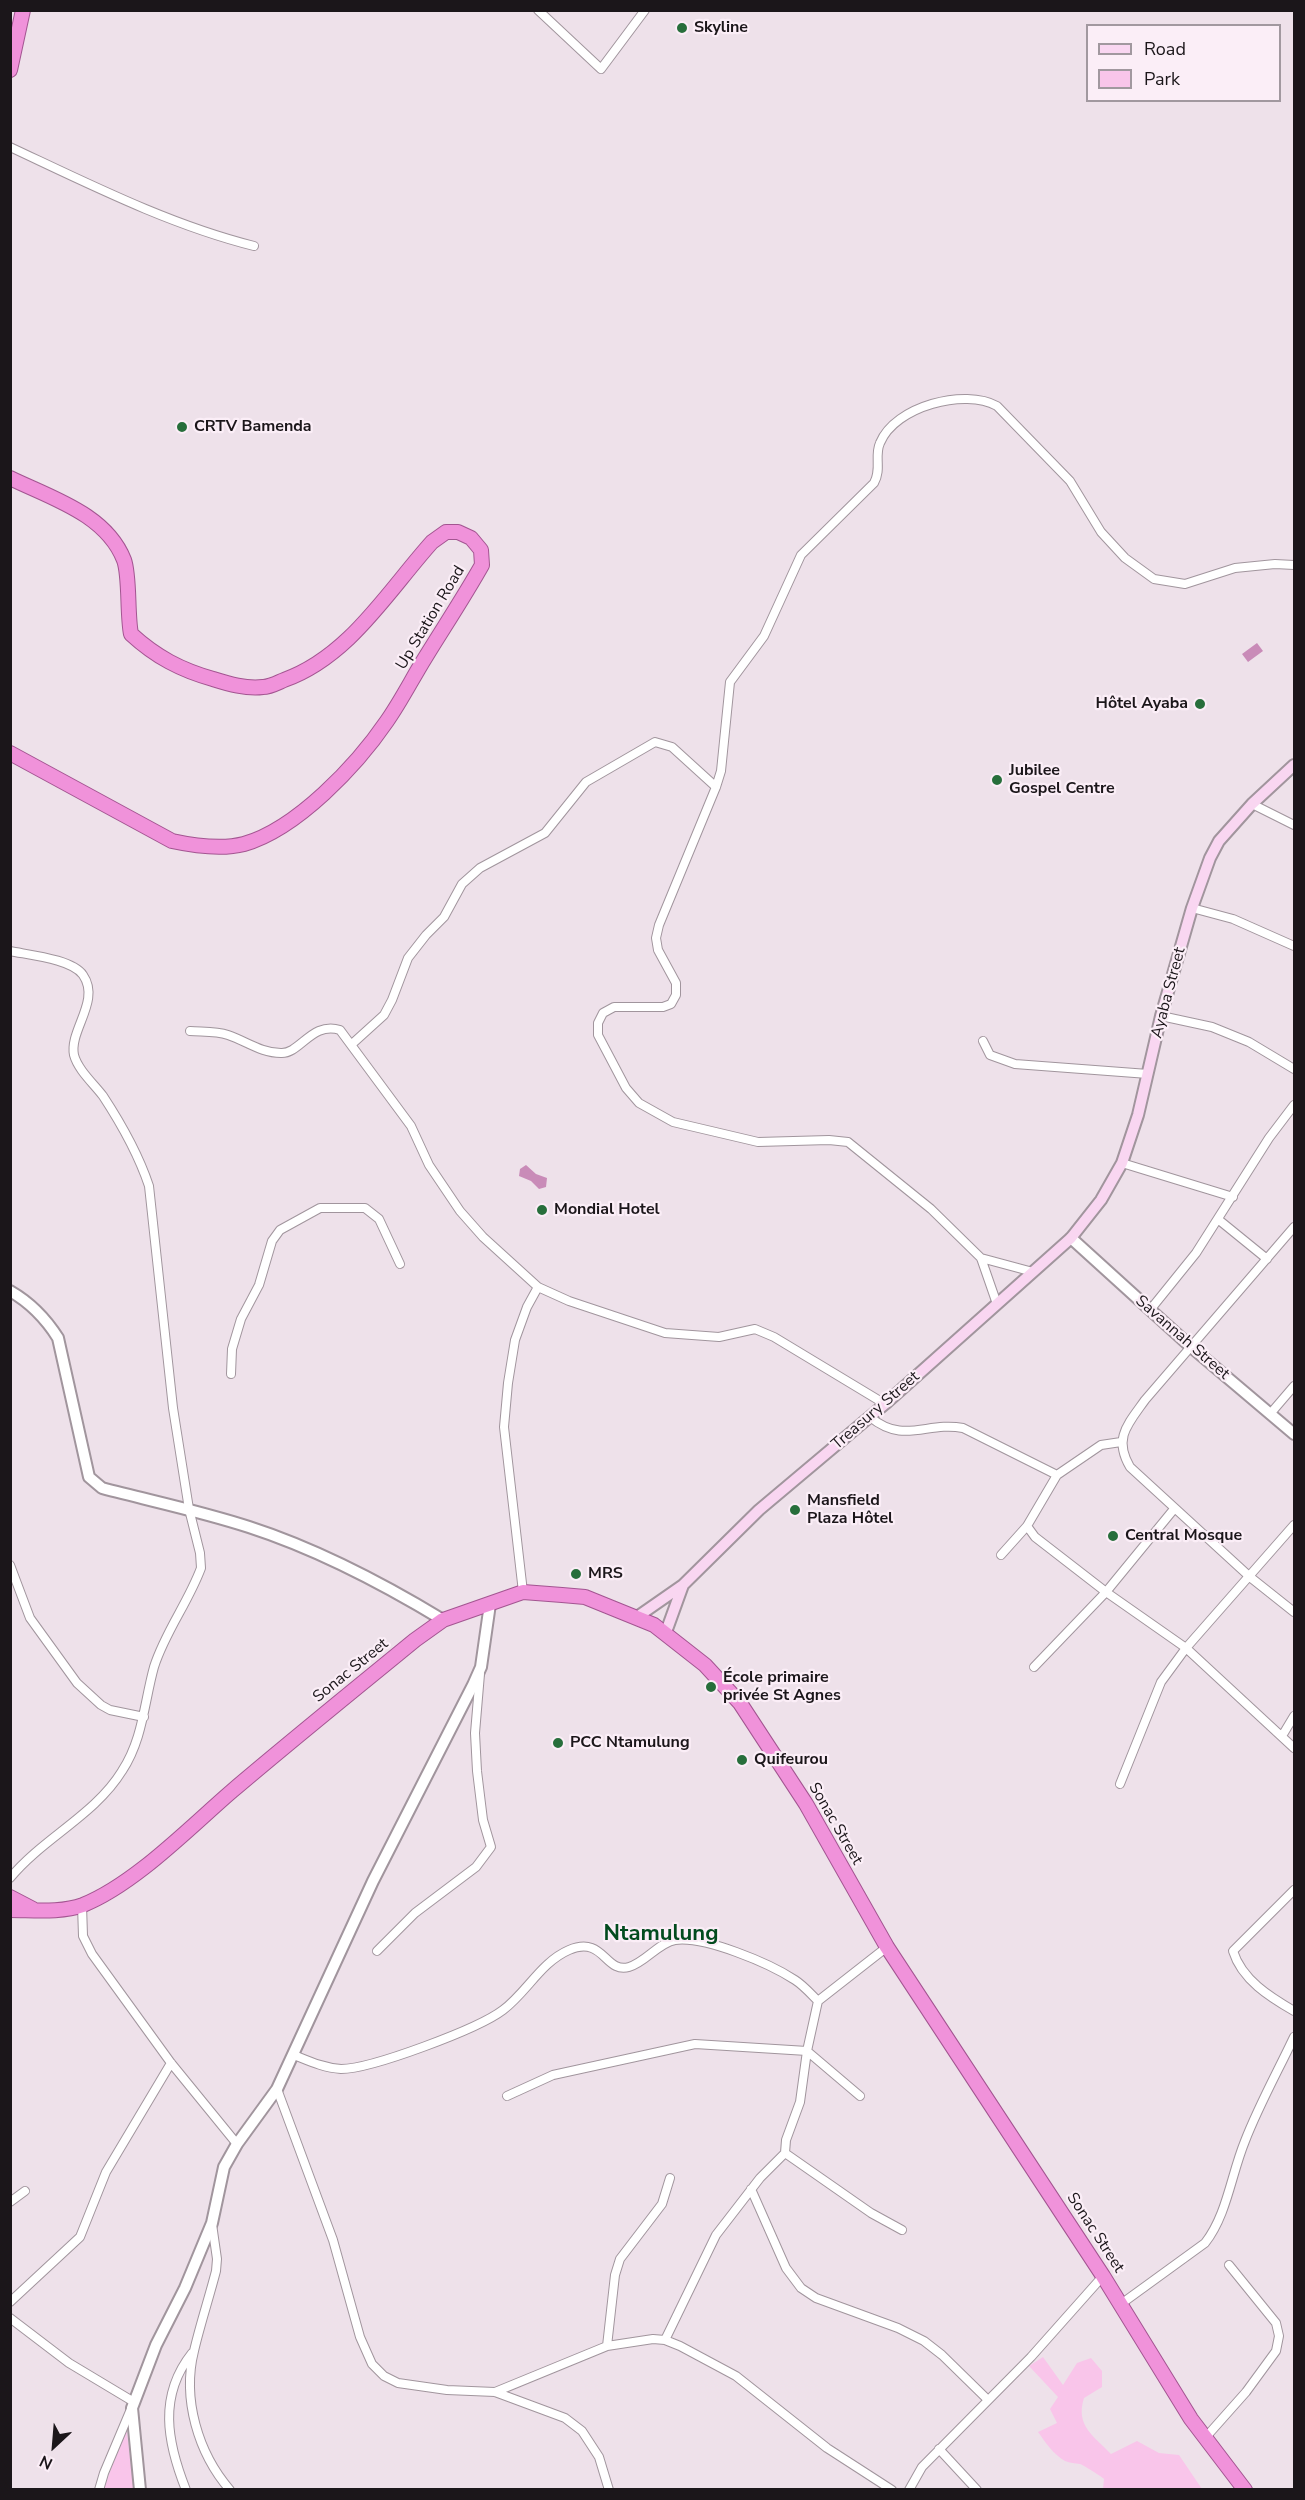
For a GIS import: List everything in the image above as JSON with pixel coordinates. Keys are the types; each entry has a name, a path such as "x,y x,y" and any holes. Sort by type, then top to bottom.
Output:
{"highway":[{"path":"10,70 23,10"},
{"name":"Up Station Road","path":"10,478 91,518 112,539 124,562 131,634 149,651 185,671 242,687 264,687 296,676 328,657 363,623 432,542 446,532 458,532 471,538 481,550 482,565 387,722 358,759 310,805 278,828 244,844 199,847 172,841 10,753"},
{"name":"Sonac Street","path":"10,1910 82,1905 106,1893 134,1874 415,1640 443,1620 460,1612 523,1592 585,1598 637,1617 666,1632 705,1665 740,1702 806,1804 887,1947 1103,2276 1191,2419 1245,2490"},
{"path":"10,1897 35,1910"}],"main road":[{"name":"Ayaba Street","path":"1071,1238 1101,1200 1122,1163 1138,1115 1161,1016 1192,908 1219,841 1252,804 1294,765"},
{"name":"Treasury Street","path":"637,1617 683,1585 759,1510 885,1404 1071,1238"},
{"name":"Treasury Street","path":"666,1632 683,1585"}],"street":[{"path":"538,10 601,69 645,10"},
{"path":"10,147 150,209 222,238 254,246"},
{"path":"997,1305 981,1258 931,1209 848,1142 829,1140 758,1142 673,1122 639,1103 626,1088 598,1035 598,1023 603,1013 614,1006 663,1007 671,1004 676,995 676,983 658,950 656,938 721,771 730,682 765,636 796,561 874,483 880,469 878,446 890,427 923,406 933,403 976,398 987,400 997,406 1062,472 1101,532 1125,558 1154,579 1185,584 1235,568 1275,564 1294,565"},
{"path":"352,1044 384,1015 408,958 444,917 462,884 480,868 545,833 580,788 596,775 655,742 672,747 716,788"},
{"path":"1252,804 1294,825"},
{"path":"1192,908 1233,919 1294,946"},
{"path":"10,951 70,965 82,973 89,986 84,1015 75,1040 74,1054 139,1156 148,1186 173,1408 189,1509 198,1539 201,1568 154,1667 144,1717 134,1748 122,1772 89,1809 41,1848 10,1878"},
{"path":"1161,1016 1212,1027 1249,1042 1294,1069"},
{"path":"190,1031 225,1034 258,1049 281,1053 292,1049 315,1032 329,1029 340,1030 411,1126 429,1164 460,1212 483,1237 538,1287 569,1301 665,1333 719,1337 755,1329 774,1337 885,1404"},
{"path":"983,1041 990,1055 1015,1064 1148,1074"},
{"path":"1150,1310 1197,1253 1269,1138 1294,1105"},
{"path":"1122,1163 1233,1197"},
{"path":"231,1374 232,1348 241,1319 260,1285 272,1241 280,1230 320,1208 365,1208 379,1219 400,1263"},
{"path":"1219,1220 1267,1259"},
{"path":"1294,1227 1144,1400 1125,1428 1121,1442 1130,1467 1250,1577 1294,1612"},
{"name":"Savannah Street","path":"1071,1238 1190,1346 1294,1434"},
{"path":"981,1258 1033,1272"},
{"path":"523,1592 504,1427 515,1340 538,1287"},
{"path":"10,1291 40,1314 58,1338 89,1477 102,1488 189,1509 269,1534 328,1557 443,1620"},
{"path":"1270,1414 1294,1386"},
{"path":"870,1417 890,1430 902,1432 918,1432 949,1425 963,1428 1057,1475"},
{"path":"1001,1555 1027,1526 1057,1475 1101,1445 1121,1442"},
{"path":"1035,1667 1106,1592 1174,1509"},
{"path":"1120,1784 1161,1682 1186,1648 1294,1525"},
{"path":"1027,1526 1035,1537 1106,1592 1186,1648 1294,1748"},
{"path":"10,1565 30,1618 77,1683 101,1705 110,1710 144,1717"},
{"path":"376,1951 415,1913 476,1867 491,1846 483,1820 475,1733 490,1604"},
{"path":"99,2490 156,2345 185,2288 212,2223 224,2168 237,2144 277,2089 373,1881 481,1667"},
{"path":"1282,1736 1294,1716"},
{"path":"1294,1890 1233,1951 1238,1964 1247,1975 1269,1996 1294,2011"},
{"path":"82,1905 83,1936 92,1954 171,2063 237,2144"},
{"path":"294,2055 322,2066 344,2069 401,2055 488,2020 515,2000 552,1960 580,1946 594,1947 617,1968 625,1968 645,1959 665,1943 676,1940 710,1942 796,1980 818,2001"},
{"path":"664,2340 716,2235 751,2189 785,2153 786,2140 800,2102 807,2051 818,2001 887,1947"},
{"path":"1120,2304 1205,2243 1214,2231 1221,2216 1232,2173 1252,2122 1294,2037"},
{"path":"507,2096 554,2075 695,2044 807,2051 860,2096"},
{"path":"10,2302 80,2237 106,2172 171,2063"},
{"path":"277,2089 333,2240 360,2337 372,2364 384,2376 398,2383 447,2390 495,2392 565,2418 582,2432 599,2457 609,2490"},
{"path":"785,2153 871,2213 902,2230"},
{"path":"607,2346 615,2275 620,2259 662,2204 670,2178"},
{"path":"751,2189 786,2268 801,2288 816,2298 898,2328 924,2341 942,2355 988,2400"},
{"path":"10,2202 25,2191"},
{"path":"212,2223 217,2259 216,2271 194,2352 190,2385 195,2423 201,2444 230,2490"},
{"path":"1206,2437 1246,2392 1276,2351 1279,2336 1276,2323 1229,2265"},
{"path":"909,2490 922,2467 1031,2357 1103,2276"},
{"path":"10,2318 69,2363 133,2405"},
{"path":"495,2392 607,2346 653,2339 664,2340 736,2376 827,2448 892,2490"},
{"path":"186,2490 176,2465 168,2414 176,2378 182,2366 194,2352"},
{"path":"133,2405 140,2490"},
{"path":"939,2449 977,2490"}],"green space":[{"path":"1043,2357 1063,2385 1077,2363 1091,2358 1102,2371 1102,2387 1084,2398 1082,2416 1088,2430 1111,2454 1137,2441 1159,2453 1179,2455 1202,2489 1103,2489 1104,2479 1082,2465 1065,2461 1057,2455 1038,2432 1057,2423 1050,2409 1058,2397 1029,2366"},
{"path":"126,2425 134,2489 104,2489"}],"shaded area":[{"path":"1257,643 1263,651 1248,662 1242,654"},
{"path":"526,1165 536,1174 547,1178 546,1187 539,1189 531,1181 519,1176 520,1169"}],"place":[{"name":"Skyline","path":"682,28"},
{"name":"CRTV Bamenda","path":"182,427"},
{"name":"Hôtel Ayaba","path":"1200,704"},
{"name":"Jubilee Gospel Centre","path":"997,780"},
{"name":"Mondial Hotel","path":"542,1210"},
{"name":"Mansfield Plaza Hôtel","path":"795,1510"},
{"name":"Central Mosque","path":"1113,1536"},
{"name":"MRS","path":"576,1574"},
{"name":"École primaire privée St Agnes","path":"711,1687"},
{"name":"PCC Ntamulung","path":"558,1743"},
{"name":"Quifeurou","path":"742,1760"}],"district":[{"name":"Ntamulung","path":"661,1935"}]}
